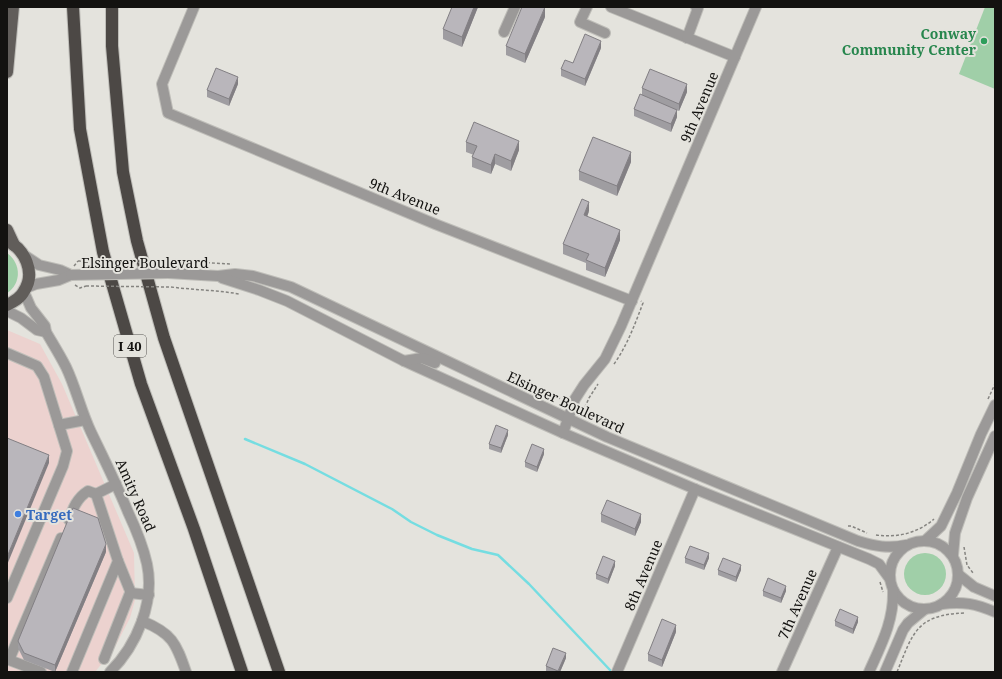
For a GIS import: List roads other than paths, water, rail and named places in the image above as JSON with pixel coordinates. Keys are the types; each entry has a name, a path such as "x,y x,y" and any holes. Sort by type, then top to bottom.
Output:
{"highway":[{"name":"I 40","path":"73,7 80,128 103,252 141,384 194,529 242,672"},
{"name":"I 40","path":"112,7 112,46 123,172 137,242 164,338 279,672"}],"main road":[{"path":"7,72 14,7"},
{"path":"7,230 11,243 24,255 29,274 25,290 17,299 7,305"}],"street":[{"name":"9th Avenue","path":"194,7 162,84 168,113 435,224 632,301"},
{"path":"504,32 515,7"},
{"path":"586,7 580,22 605,33"},
{"path":"611,7 735,57"},
{"path":"687,38 698,8 696,7"},
{"name":"9th Avenue","path":"563,433 579,393 605,359 621,326 756,7"},
{"name":"Elsinger Boulevard","path":"24,255 39,265 60,270 71,275"},
{"name":"Elsinger Boulevard","path":"25,290 36,284 59,280 71,275 168,274 218,276 235,274 253,276 291,286 607,437 858,541 893,548 906,545"},
{"name":"Elsinger Boulevard","path":"218,276 287,301 404,361 563,433 695,489 875,562 885,571 890,579"},
{"name":"Amity Road","path":"25,290 31,308 45,326 46,332 66,367 86,420 116,484 142,545 147,565 148,595 142,621 134,639 112,671"},
{"path":"7,311 21,318 37,330 46,332"},
{"path":"7,353 37,366 44,377 67,451 63,466 7,598"},
{"path":"404,361 426,358 467,377 486,380"},
{"path":"926,540 941,526 995,405"},
{"path":"59,425 86,420"},
{"path":"953,555 955,533 967,498 995,436"},
{"path":"96,494 116,484"},
{"name":"8th Avenue","path":"617,672 695,489"},
{"path":"41,672 9,660 76,503 82,494 88,490 96,494 118,561 131,593 104,659"},
{"path":"869,672 890,625 894,604 890,569 898,552 906,545 916,541 926,540 936,542 946,548 953,555 959,575 957,587 951,597 942,604 934,608 926,609 910,607 893,591"},
{"name":"7th Avenue","path":"782,672 838,547"},
{"path":"72,672 118,561"},
{"path":"959,575 974,587 995,596"},
{"path":"131,593 148,595"},
{"path":"942,604 956,602 968,603 995,612"},
{"path":"885,672 908,622 926,609"},
{"path":"142,621 164,632 173,641 186,672"}],"waterway":[{"path":"245,439 305,464 392,509 411,522 437,535 472,549 498,555 529,584 610,670"}],"place":[{"name":"Conway Community Center","path":"984,41"},
{"name":"Target","path":"18,514"}]}
